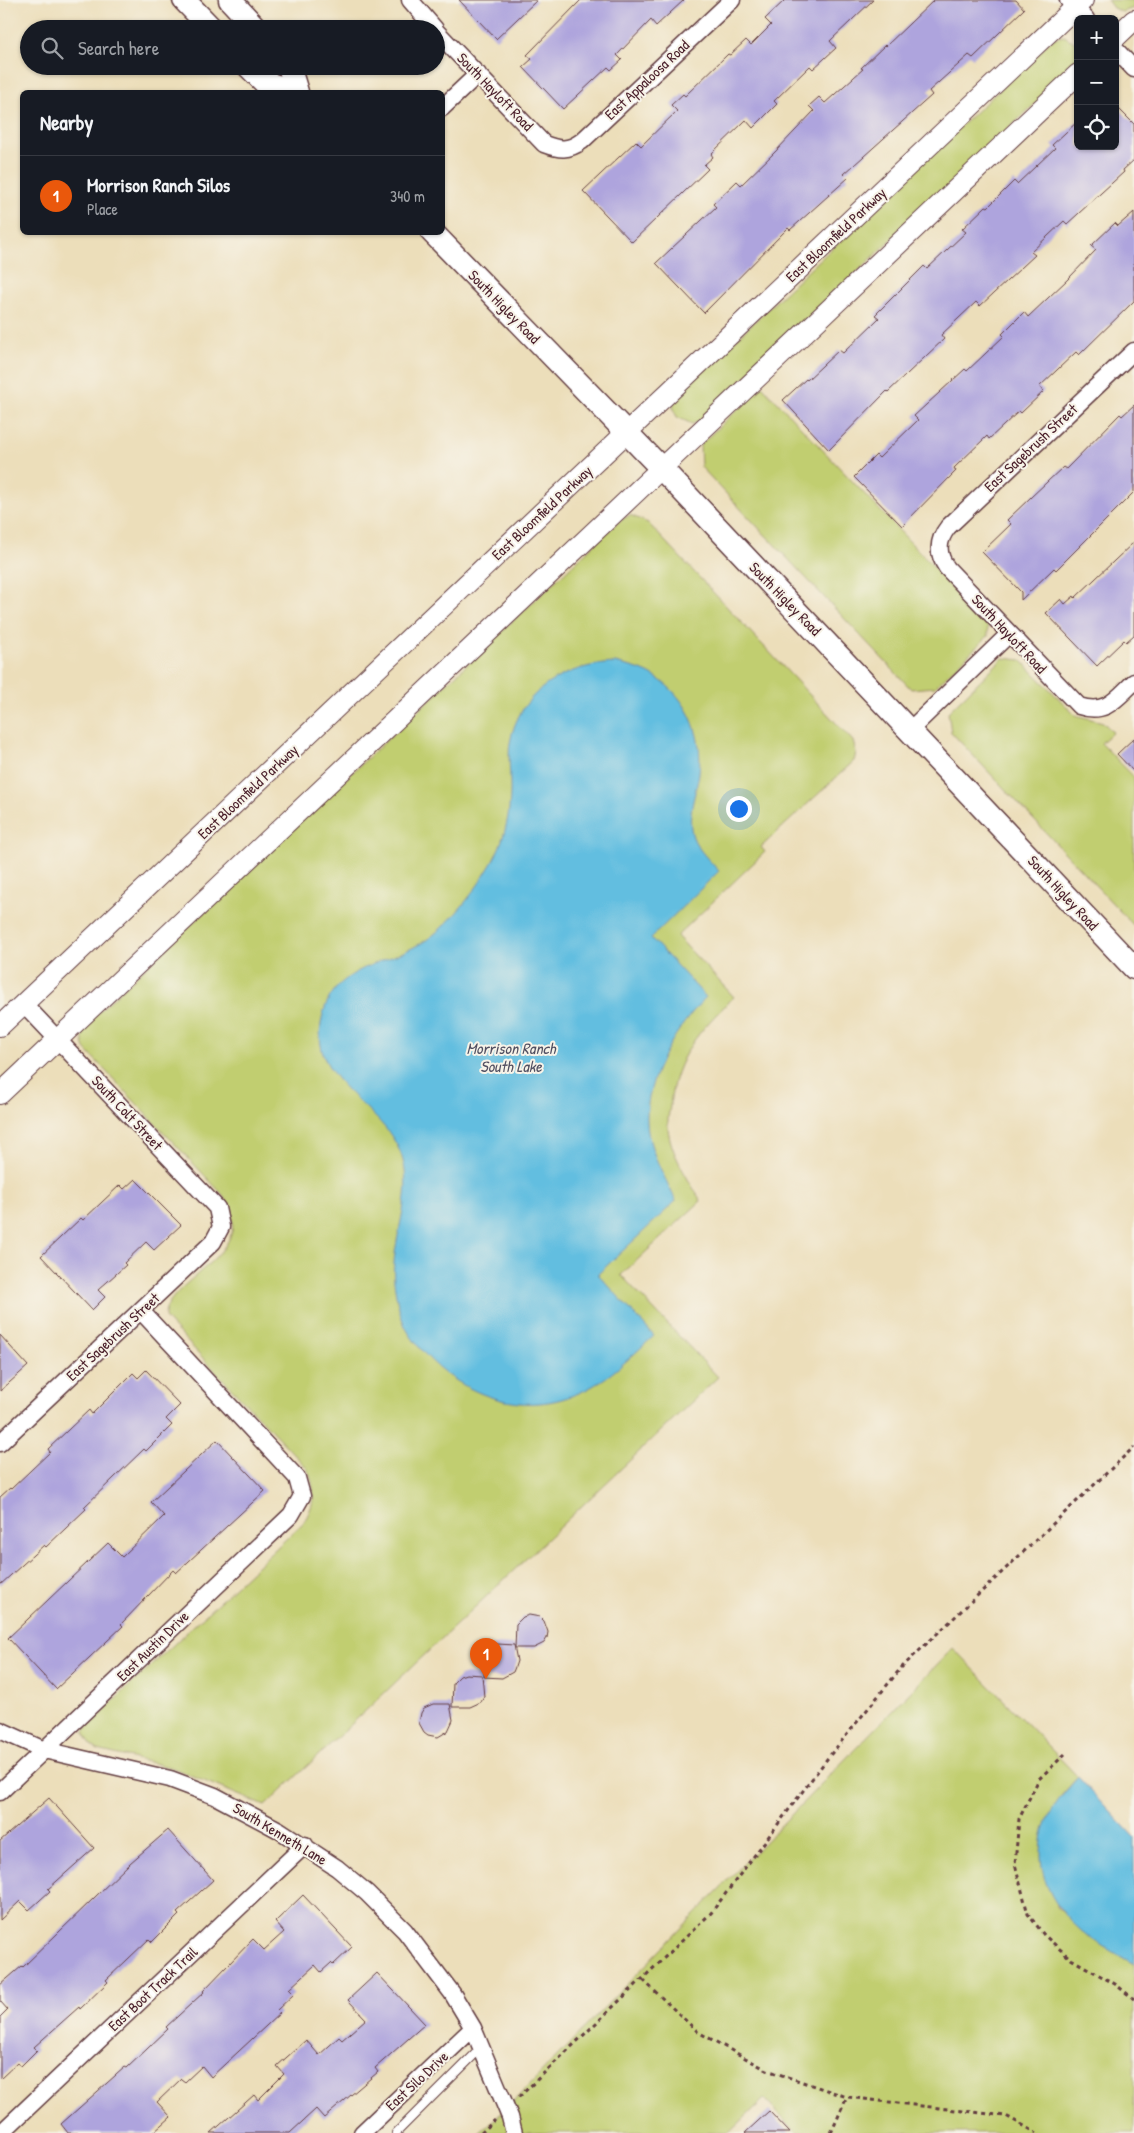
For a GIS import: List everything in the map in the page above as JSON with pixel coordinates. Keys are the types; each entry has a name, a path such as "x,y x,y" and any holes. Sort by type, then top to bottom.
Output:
{"main road":[{"path":"184,0 203,20"},
{"path":"230,0 249,20"},
{"path":"257,75 264,82 290,90"},
{"path":"292,75 296,90"},
{"name":"South Higley Road","path":"435,235 661,468 1134,968"}],"street":[{"name":"South Hayloft Road","path":"410,0 427,20"},
{"name":"East Appaloosa Road","path":"557,149 564,150 582,142 732,0"},
{"name":"East Bloomfield Parkway","path":"0,1026 1078,7"},
{"path":"1119,34 1134,20"},
{"name":"South Hayloft Road","path":"445,40 544,144 557,149"},
{"path":"1119,53 1134,69"},
{"path":"445,105 478,74"},
{"path":"0,1094 1074,78"},
{"name":"East Sagebrush Street","path":"939,552 939,543 948,527 1134,350"},
{"name":"South Hayloft Road","path":"939,552 947,568 1079,706 1088,709 1106,706 1134,682"},
{"path":"910,730 1009,634"},
{"name":"South Colt Street","path":"24,1004 217,1208 221,1227"},
{"name":"East Sagebrush Street","path":"0,1443 213,1242 221,1227"},
{"name":"East Austin Drive","path":"0,1792 291,1515 302,1496 297,1478 141,1311"},
{"name":"South Kenneth Lane","path":"0,1730 44,1750 170,1779 223,1800 305,1845 337,1868 367,1893 405,1931 452,1993 473,2028 514,2133"},
{"name":"East Boot Track Trail","path":"1,2133 305,1845"},
{"name":"East Silo Drive","path":"362,2133 473,2028"}],"lane":[{"path":"396,2133 480,2049"}],"path":[{"path":"481,2133 711,1913 827,1759 902,1668 1134,1447"},
{"path":"1065,1754 1040,1779 1019,1819 1015,1864 1028,1914 1044,1935 1071,1959 1115,1984 1134,1999"},
{"path":"643,1980 698,2032 767,2070 847,2097 1006,2116 1037,2133"},
{"path":"831,2133 847,2097"}],"green space":[{"path":"1107,0 1134,0 1134,8 1122,12 1113,8"},
{"path":"1064,36 1074,42 1074,67 701,420 692,424 677,417 673,409 675,397 1054,38"},
{"path":"762,386 987,623 988,636 935,687 911,689 701,467 700,445"},
{"path":"630,515 648,523 853,741 856,753 854,761 761,847 765,852 677,936 734,997 710,1021 691,1045 677,1072 673,1088 668,1120 669,1137 681,1166 701,1201 621,1275 718,1377 265,1806 173,1768 98,1750 91,1745 84,1732 88,1725 303,1523 312,1503 313,1490 307,1468 165,1318 167,1307 174,1296 222,1250 230,1237 233,1224 232,1216 223,1195 85,1049 83,1034 85,1028 89,1021 618,522"},
{"path":"1003,658 1021,660 1075,715 1103,722 1113,732 1101,743 1134,777 1134,926 951,732 948,712"},
{"path":"953,1648 1078,1777 1061,1796 1057,1907 1090,1938 1134,1964 1134,2133 797,2133 764,2099 729,2133 479,2133 506,2109"}],"water":[{"name":"Morrison Ranch South Lake","path":"615,663 644,671 661,681 682,702 690,715 695,729 700,758 691,813 691,829 693,837 704,855 719,871 651,938 706,997 681,1027 670,1044 660,1063 648,1102 647,1122 652,1149 676,1201 598,1274 654,1336 616,1370 583,1391 550,1402 507,1401 487,1396 449,1376 418,1346 406,1328 398,1307 394,1282 395,1250 406,1188 402,1157 393,1139 381,1123 351,1094 327,1063 321,1045 321,1024 327,1003 336,988 364,968 416,946 432,936 457,913 484,875 500,847 506,826 510,794 509,748 515,724 523,708 534,695 563,675 579,669"},
{"path":"1078,1777 1134,1837 1134,1964 1082,1932 1055,1902 1048,1888 1041,1860 1044,1830 1056,1804"}],"building":[{"path":"459,0 537,0 496,39"},
{"path":"581,0 684,0 656,26 651,20 617,55 622,60 611,70 608,67 563,109 523,67 532,59 527,55"},
{"path":"785,0 873,0 830,41 836,48 813,69 810,66 774,101 777,104 753,128 746,120 711,154 713,157 704,165 708,169 632,242 583,191 636,141 641,146 677,111 671,105 683,94 685,96 728,54 730,55 746,40 751,45 771,25 765,19"},
{"path":"934,0 1016,0 1024,9 973,58 969,55 929,91 932,95 844,174 848,178 790,230 788,228 704,313 656,263 716,207 713,204 737,181 741,185 775,152 814,111 809,106 819,97 825,103"},
{"path":"1119,109 1134,124 1134,160 1123,170 1124,172 1067,224 1064,221 1031,252 1035,255 980,306 976,302 941,335 944,339 887,391 829,450 783,400 839,350 843,353 879,318 875,315 924,266 927,269 966,232 962,229 1014,181 1017,184 1055,148 1052,145 1074,125 1074,150 1119,150"},
{"path":"1134,212 1134,301 1079,355 1076,352 1039,387 1044,391 1021,413 1019,411 989,439 987,436 954,468 956,471 902,526 854,477 876,455 879,458 918,420 914,416 965,369 967,371 1004,336 1002,334 1024,312 1028,317 1068,279 1096,250 1091,246 1115,223 1118,226"},
{"path":"1134,405 1134,492 1056,570 1054,568 1021,600 1021,592 982,552 1011,524 1007,520 1063,467 1066,469 1120,414 1122,416"},
{"path":"1134,542 1134,635 1126,642 1124,640 1097,666 1046,613 1061,599 1065,604 1074,596 1075,598"},
{"path":"1134,738 1134,772 1117,754"},
{"path":"135,1179 181,1225 154,1250 146,1242 124,1263 126,1265 98,1290 105,1297 92,1310 41,1256 81,1218 83,1220 120,1185 124,1189"},
{"path":"0,1335 28,1366 0,1391"},
{"path":"146,1370 180,1405 166,1419 172,1425 146,1451 144,1449 84,1507 86,1509 46,1547 44,1545 0,1585 0,1497 50,1452 48,1449 89,1410 92,1414 133,1373 138,1378"},
{"path":"217,1440 265,1491 176,1573 173,1570 121,1624 123,1626 56,1689 8,1638 108,1543 122,1557 164,1516 151,1502"},
{"path":"529,1615 540,1617 544,1621 548,1632 547,1638 544,1643 534,1648 515,1648 516,1624 523,1617"},
{"path":"498,1644 514,1645 517,1661 513,1672 502,1678 484,1677 485,1654 492,1646"},
{"path":"466,1674 482,1675 484,1697 481,1702 470,1707 452,1707 453,1683 460,1676"},
{"path":"433,1704 450,1704 453,1720 448,1731 438,1737 428,1735 419,1723 424,1708"},
{"path":"49,1798 94,1848 48,1889 50,1891 29,1910 20,1901 0,1920 0,1841"},
{"path":"168,1830 213,1880 177,1913 179,1915 152,1942 149,1939 106,1980 108,1982 80,2009 79,2007 34,2047 37,2050 21,2066 17,2063 0,2079 0,2018 8,2010 0,2001 0,1985 23,1967 130,1863"},
{"path":"303,1895 352,1947 333,1965 331,1963 321,1972 315,1965 289,1989 294,1994 277,2010 280,2013 211,2077 202,2066 185,2082 181,2079 157,2102 171,2117 153,2133 68,2133 61,2124 125,2067 127,2068 168,2029 166,2027 204,1992 253,1939 264,1950 284,1932 275,1922"},
{"path":"377,1973 425,2024 375,2068 378,2072 324,2118 316,2109 290,2133 211,2133 254,2095 258,2100 284,2074 277,2066 306,2040 319,2055 339,2037 342,2040 366,2019 348,2000"},
{"path":"769,2111 790,2133 745,2133"}],"place":[{"name":"Morrison Ranch Silos","path":"486,1679"}]}
